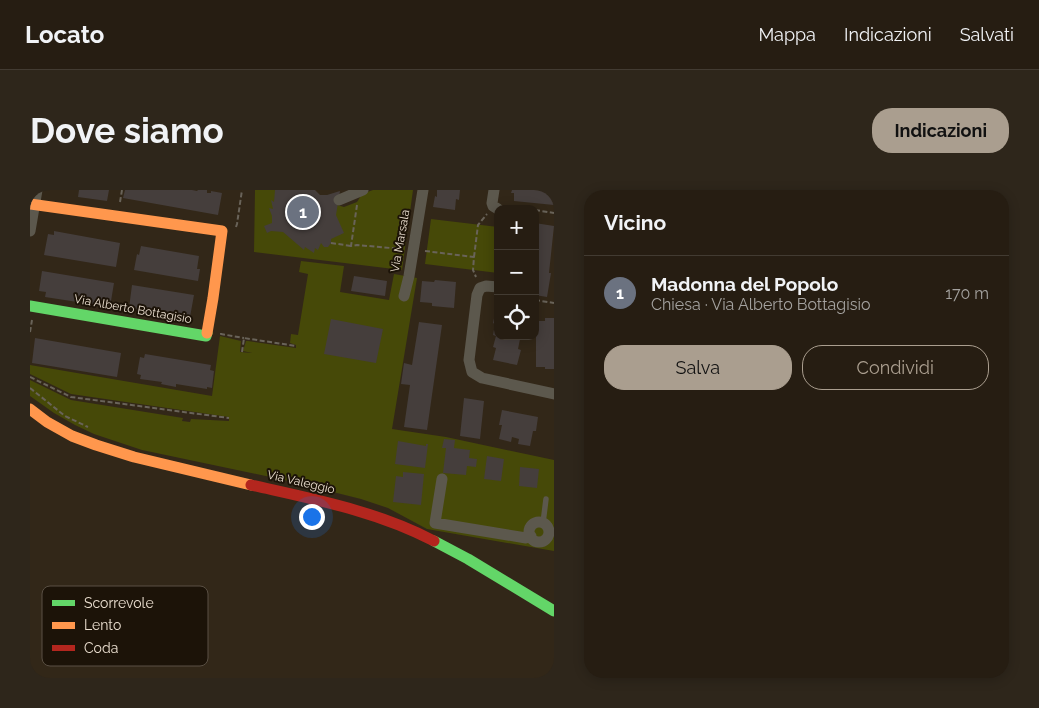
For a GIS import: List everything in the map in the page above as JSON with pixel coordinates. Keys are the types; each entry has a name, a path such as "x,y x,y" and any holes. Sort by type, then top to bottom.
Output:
{"main road":[{"name":"Via Alberto Bottagisio","path":"30,306 206,336 222,231 32,205"},
{"name":"Via Valeggio","path":"30,410 72,436 134,457 377,516 438,542 554,611"}],"street":[{"path":"30,231 32,205 37,190"},
{"name":"Via Marsala","path":"404,296 423,190"},
{"path":"494,190 492,203 494,206"},
{"path":"338,200 361,191"},
{"path":"494,287 480,288 477,295 469,360 472,372 482,378 554,394"},
{"path":"442,479 435,523 526,538 531,536"},
{"path":"537,522 543,522 549,530 550,543 536,541 531,536 532,526 537,522"}],"lane":[{"path":"543,522 546,499"}],"path":[{"path":"351,246 361,191"},
{"path":"480,288 473,270 478,225 494,210"},
{"path":"539,211 554,213"},
{"path":"331,243 474,257"},
{"path":"539,301 554,303"},
{"path":"221,326 220,334 296,346"},
{"path":"242,352 244,338"},
{"path":"30,377 71,397 229,418"},
{"path":"30,388 65,416 89,427"}],"shaded area":[{"path":"255,190 285,190 344,207 357,202 362,194 373,190 413,190 402,270 254,252"},
{"path":"431,219 494,227 494,273 425,264"},
{"path":"301,261 344,266 340,292 389,300 394,274 417,278 392,429 446,437 554,460 554,551 427,529 388,508 361,499 289,481 142,450 94,434 75,425 30,396 30,380 71,400 183,418 182,421 190,422 191,419 229,421 229,417 71,394 30,374 30,365 212,396 220,336 241,341 240,352 252,353 243,351 246,341 296,348 296,345 290,343 291,334 298,335 308,274 299,272"}],"building":[{"path":"79,190 109,190 107,201 78,197"},
{"path":"125,190 207,190 207,193 211,193 211,191 222,193 218,215 123,198"},
{"path":"275,190 315,190 320,195 340,191 336,215 344,233 331,239 328,247 324,247 321,243 318,250 315,248 314,253 305,247 304,250 283,232 271,231 267,233 264,226 272,223 269,208 273,209 271,200 274,202"},
{"path":"437,190 460,190 459,200 456,199 455,210 433,207 435,196 437,197"},
{"path":"512,190 554,190 554,205 514,201 514,193 511,193"},
{"path":"539,224 554,226 549,273 551,273 547,297 539,296"},
{"path":"54,231 120,243 116,267 44,255 48,234 54,235"},
{"path":"141,246 199,256 197,269 200,269 198,281 134,270 137,254 139,255"},
{"path":"42,271 114,283 110,307 45,297 46,292 39,291"},
{"path":"354,276 387,281 385,296 351,291"},
{"path":"435,280 456,282 454,308 432,306 432,303 420,302 422,281 434,282"},
{"path":"132,285 194,295 190,317 150,314 150,311 129,308"},
{"path":"545,318 554,318 554,369 536,367 536,340 539,340 539,321 545,321"},
{"path":"331,319 383,329 376,363 324,354"},
{"path":"419,322 442,325 427,430 404,427 410,385 401,384 404,363 412,365"},
{"path":"35,338 121,353 117,377 32,363"},
{"path":"495,340 520,340 518,349 521,350 517,365 493,360 496,348 493,347"},
{"path":"145,354 211,365 210,370 214,371 212,388 207,387 207,389 176,384 176,387 161,384 162,382 140,379 141,375 137,374 140,357 144,358"},
{"path":"464,398 484,401 480,439 460,436"},
{"path":"502,410 538,417 536,431 533,431 530,446 518,444 519,439 512,437 511,442 499,439 502,425 499,425"},
{"path":"444,439 455,440 454,448 470,450 469,458 477,459 476,467 467,466 466,475 443,473 446,448 442,448"},
{"path":"398,441 426,446 428,444 425,468 395,464"},
{"path":"487,456 504,459 501,481 484,479"},
{"path":"520,467 539,469 537,488 519,486"},
{"path":"403,472 424,474 421,505 393,502 396,476 403,477"}],"traffic: fast":[{"path":"30,306 206,336 207,333"},
{"path":"434,541 468,559 554,611"}],"traffic: slow":[{"path":"30,204 222,231 207,333"},
{"path":"30,409 47,422 72,436 96,445 134,457 251,485"}],"traffic: jam":[{"path":"251,485 367,514 434,541"}],"place":[{"name":"Madonna del Popolo","path":"303,212"}]}
